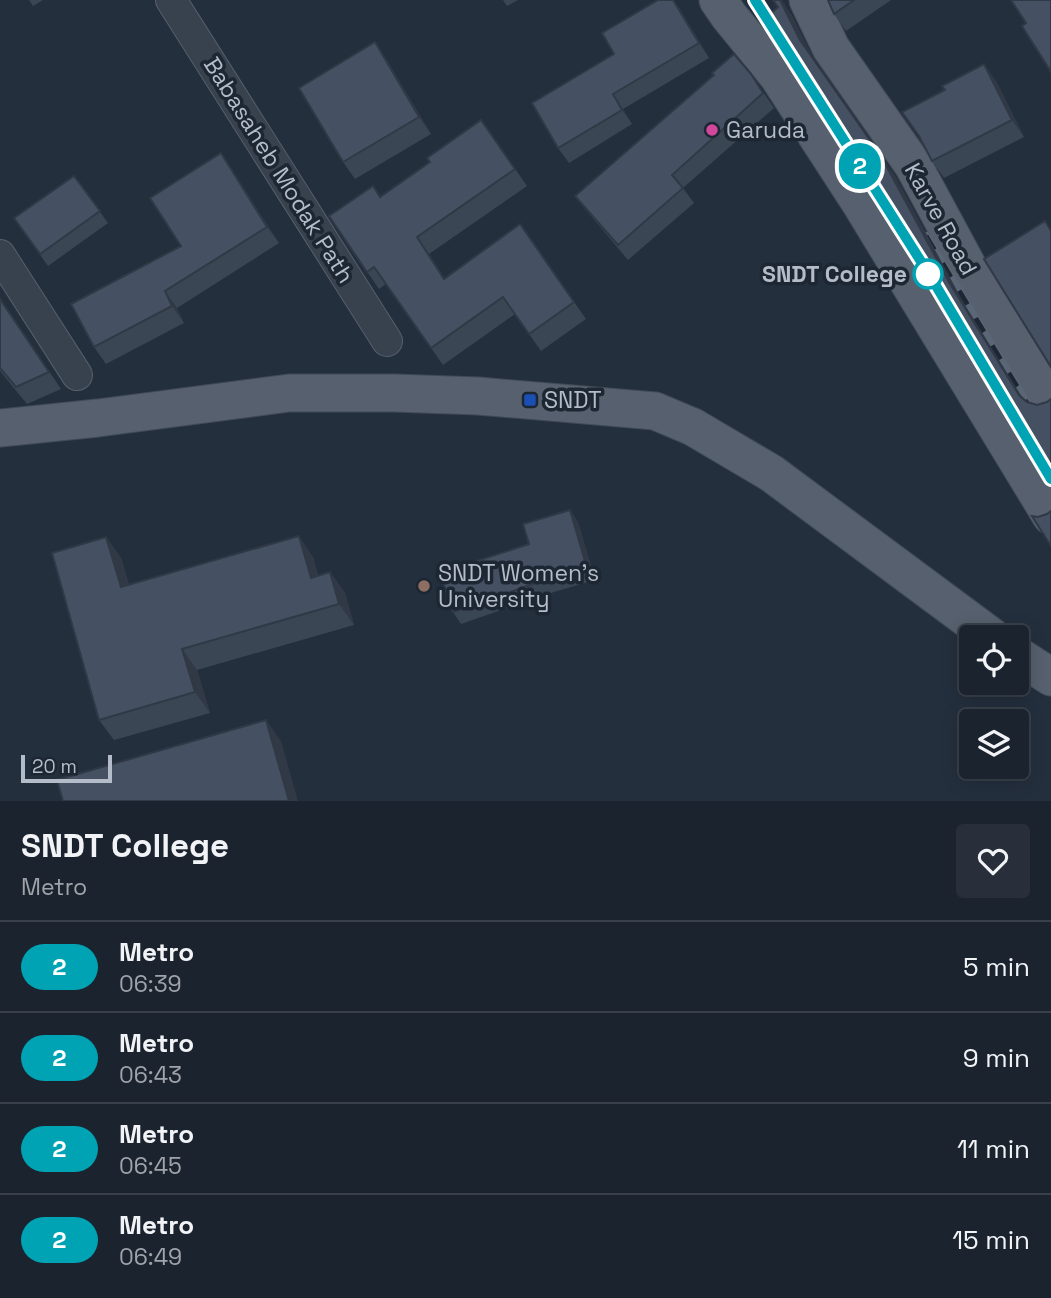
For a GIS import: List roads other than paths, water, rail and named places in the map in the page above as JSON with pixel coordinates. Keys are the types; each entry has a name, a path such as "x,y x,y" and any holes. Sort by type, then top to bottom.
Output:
{"main road":[{"path":"791,0 831,48"},
{"name":"Karve Road","path":"808,0 831,48 913,165 981,290 1051,404"},
{"path":"737,2 729,16 778,76 861,204 1051,516"},
{"path":"0,428 289,393 478,396 655,411 693,427 771,472 976,625"},
{"path":"1029,663 1051,677"}],"street":[{"name":"Babasaheb Modak Path","path":"171,0 387,341"},
{"path":"0,255 77,375"}],"railway":[{"path":"755,0 777,35"},
{"path":"837,130 882,200"},
{"path":"926,236 1051,443"}],"metro line":[{"name":"2","path":"755,0 929,274 1051,479"}],"place":[{"name":"Garuda","path":"712,130"},
{"name":"SNDT College","path":"928,274"},
{"name":"SNDT","path":"530,400"},
{"name":"SNDT Women's University","path":"424,586"}]}
